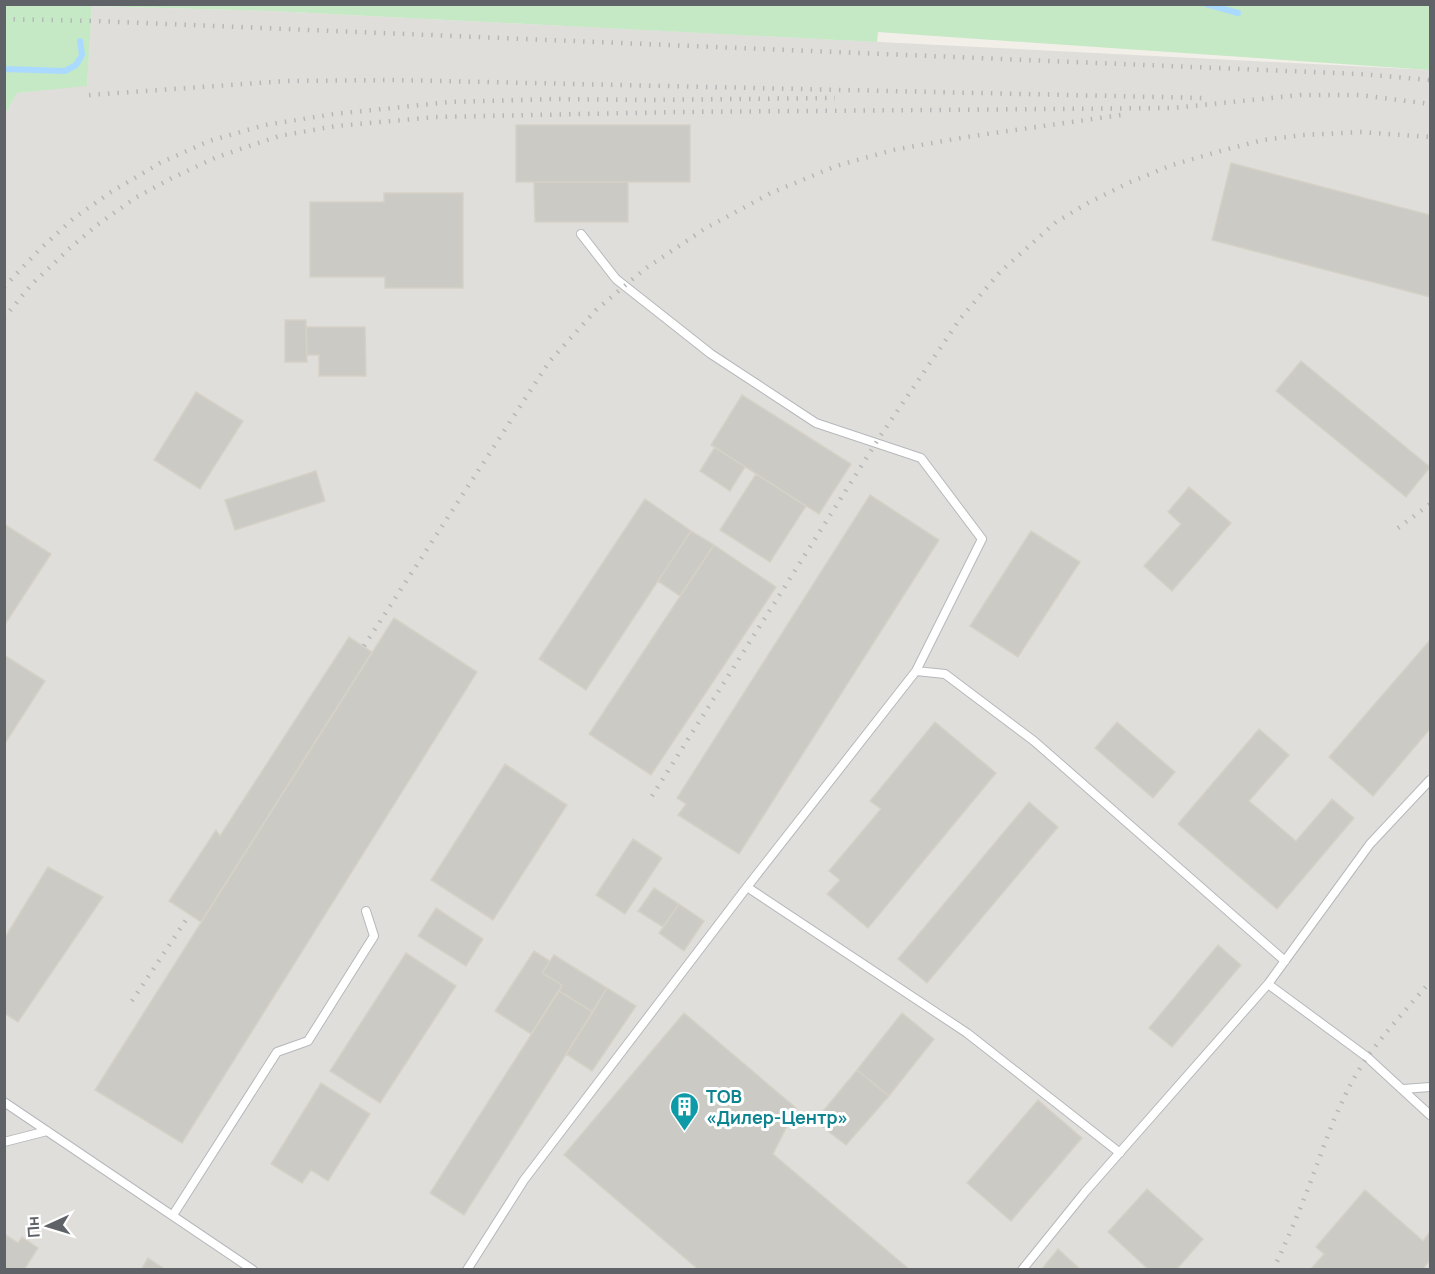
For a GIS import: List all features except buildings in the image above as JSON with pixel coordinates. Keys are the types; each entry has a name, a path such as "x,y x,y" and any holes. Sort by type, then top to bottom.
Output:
{"lane":[{"path":"467,1269 524,1180 747,887 916,671 982,539 921,458 816,423 711,354 616,279 581,234"},
{"path":"916,671 945,674 1034,741 1285,961"},
{"path":"1022,1269 1085,1192 1268,984 1370,844 1431,780"},
{"path":"747,887 968,1033 1120,1153"},
{"path":"173,1215 277,1052 308,1041 374,936 366,911"},
{"path":"1268,984 1367,1057 1431,1115"},
{"path":"1403,1089 1431,1087"},
{"path":"4,1102 253,1269"},
{"path":"4,1142 47,1131"}],"shaded area":[{"path":"92,6 272,11 1430,70 1430,1269 5,1270 5,114 17,93 87,85"}],"green space":[{"path":"5,4 1430,4 1430,70 878,32 877,42 272,11 92,6 87,86 17,93 5,114"}],"waterway":[{"path":"1206,4 1238,13"},
{"path":"4,69 65,71 76,65 82,55 80,41"}],"railway":[{"path":"4,19 1360,74 1430,80"},
{"path":"89,95 286,81 395,80 1203,98"},
{"path":"4,318 30,286 70,248 135,198 217,157 279,136 336,126 436,117 681,112 1173,108 1300,95 1360,95 1430,104"},
{"path":"4,287 74,218 111,192 160,163 209,141 265,125 334,114 450,102 554,99 835,98"},
{"path":"364,646 549,362 596,310 646,268 706,228 771,193 836,166 893,150 1121,115"},
{"path":"652,796 881,435 960,319 1000,272 1056,222 1128,183 1172,165 1263,140 1360,132 1430,137"},
{"path":"1398,528 1430,504"},
{"path":"132,1001 190,914"},
{"path":"1273,1270 1349,1088 1375,1046 1430,982"}],"place":[{"name":"ТОВ «Дилер-Центр»","path":"685,1132"}]}
